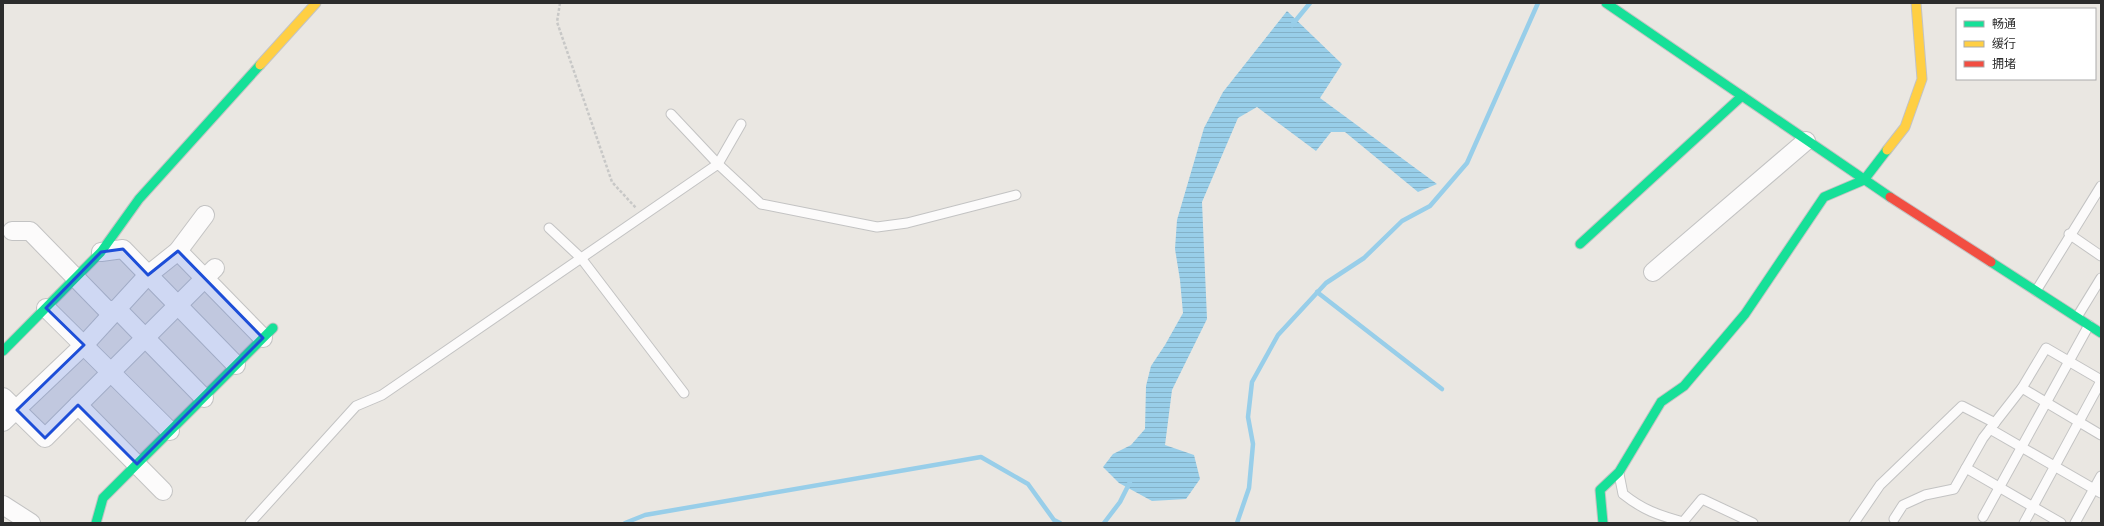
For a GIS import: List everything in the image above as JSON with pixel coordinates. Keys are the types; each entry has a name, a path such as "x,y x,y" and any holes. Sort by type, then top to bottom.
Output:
{"street":[{"path":"3,351 101,252 139,198 316,3"},
{"path":"1606,3 1864,180 2101,333"},
{"path":"1603,523 1600,490 1619,472 1661,402 1684,386 1745,314 1824,197 1864,180 1905,127 1922,79 1916,3"},
{"path":"1580,244 1742,96"},
{"path":"1653,272 1806,141"},
{"path":"3,422 84,345 148,275 178,251 205,215"},
{"path":"12,231 30,231 108,311 117,309"},
{"path":"101,252 123,249 236,365"},
{"path":"96,523 103,498 268,333 210,274 178,251"},
{"path":"3,397 45,438 210,274"},
{"path":"46,308 170,431"},
{"path":"117,309 204,398"},
{"path":"78,405 163,490"},
{"path":"3,505 31,523"}],"lane":[{"path":"671,114 718,164 760,204 878,228 907,223 1016,195"},
{"path":"250,523 356,406 382,396 718,164 740,124"},
{"path":"2036,291 2069,234 2101,186"},
{"path":"2093,198 2101,204"},
{"path":"549,228 582,258 684,393"},
{"path":"2069,234 2101,256"},
{"path":"2077,317 2101,278"},
{"path":"1983,517 2089,326"},
{"path":"1894,519 1903,505 1925,495 1954,489 1993,426 2022,388 2046,348 2101,381 2024,523"},
{"path":"2022,388 2101,435"},
{"path":"1854,523 1880,485 1962,406 2022,447 2097,491"},
{"path":"1966,468 2061,523"},
{"path":"1619,472 1622,494 1638,507 1683,522 1702,499 1753,523"},
{"path":"2075,523 2097,491 2101,476"}],"path":[{"path":"560,3 557,22 612,182 643,216"}],"highlighted area":[{"path":"123,249 148,275 178,251 263,338 137,464 78,405 45,438 17,410 84,345 46,308 101,252"}],"water":[{"path":"1287,11 1342,64 1320,98 1437,184 1418,192 1345,132 1331,132 1316,151 1257,107 1238,118 1202,202 1207,319 1172,390 1165,445 1194,455 1200,479 1186,499 1152,501 1119,483 1103,467 1113,454 1131,445 1145,429 1146,386 1151,366 1183,313 1175,249 1177,220 1204,128 1223,92"}],"waterway":[{"path":"1292,25 1310,3"},
{"path":"1237,523 1249,488 1253,444 1248,417 1252,382 1278,335 1326,283 1364,258 1402,221 1430,206 1467,163 1538,3"},
{"path":"1317,292 1442,389"},
{"path":"625,523 645,515 981,457 1028,484 1054,520 1060,523"},
{"path":"1104,523 1120,502 1130,482"}],"traffic: fast":[{"path":"1606,3 1890,197"},
{"path":"3,351 101,252 139,199 260,65"},
{"path":"1580,244 1742,96"},
{"path":"1603,523 1600,490 1619,472 1661,402 1684,386 1745,314 1824,197 1864,180 1887,150"},
{"path":"1991,262 2101,333"},
{"path":"96,523 103,498 273,328"}],"traffic: slow":[{"path":"260,65 316,3"},
{"path":"1887,150 1905,127 1922,79 1916,3"}],"traffic: jam":[{"path":"1890,197 1991,262"}]}
